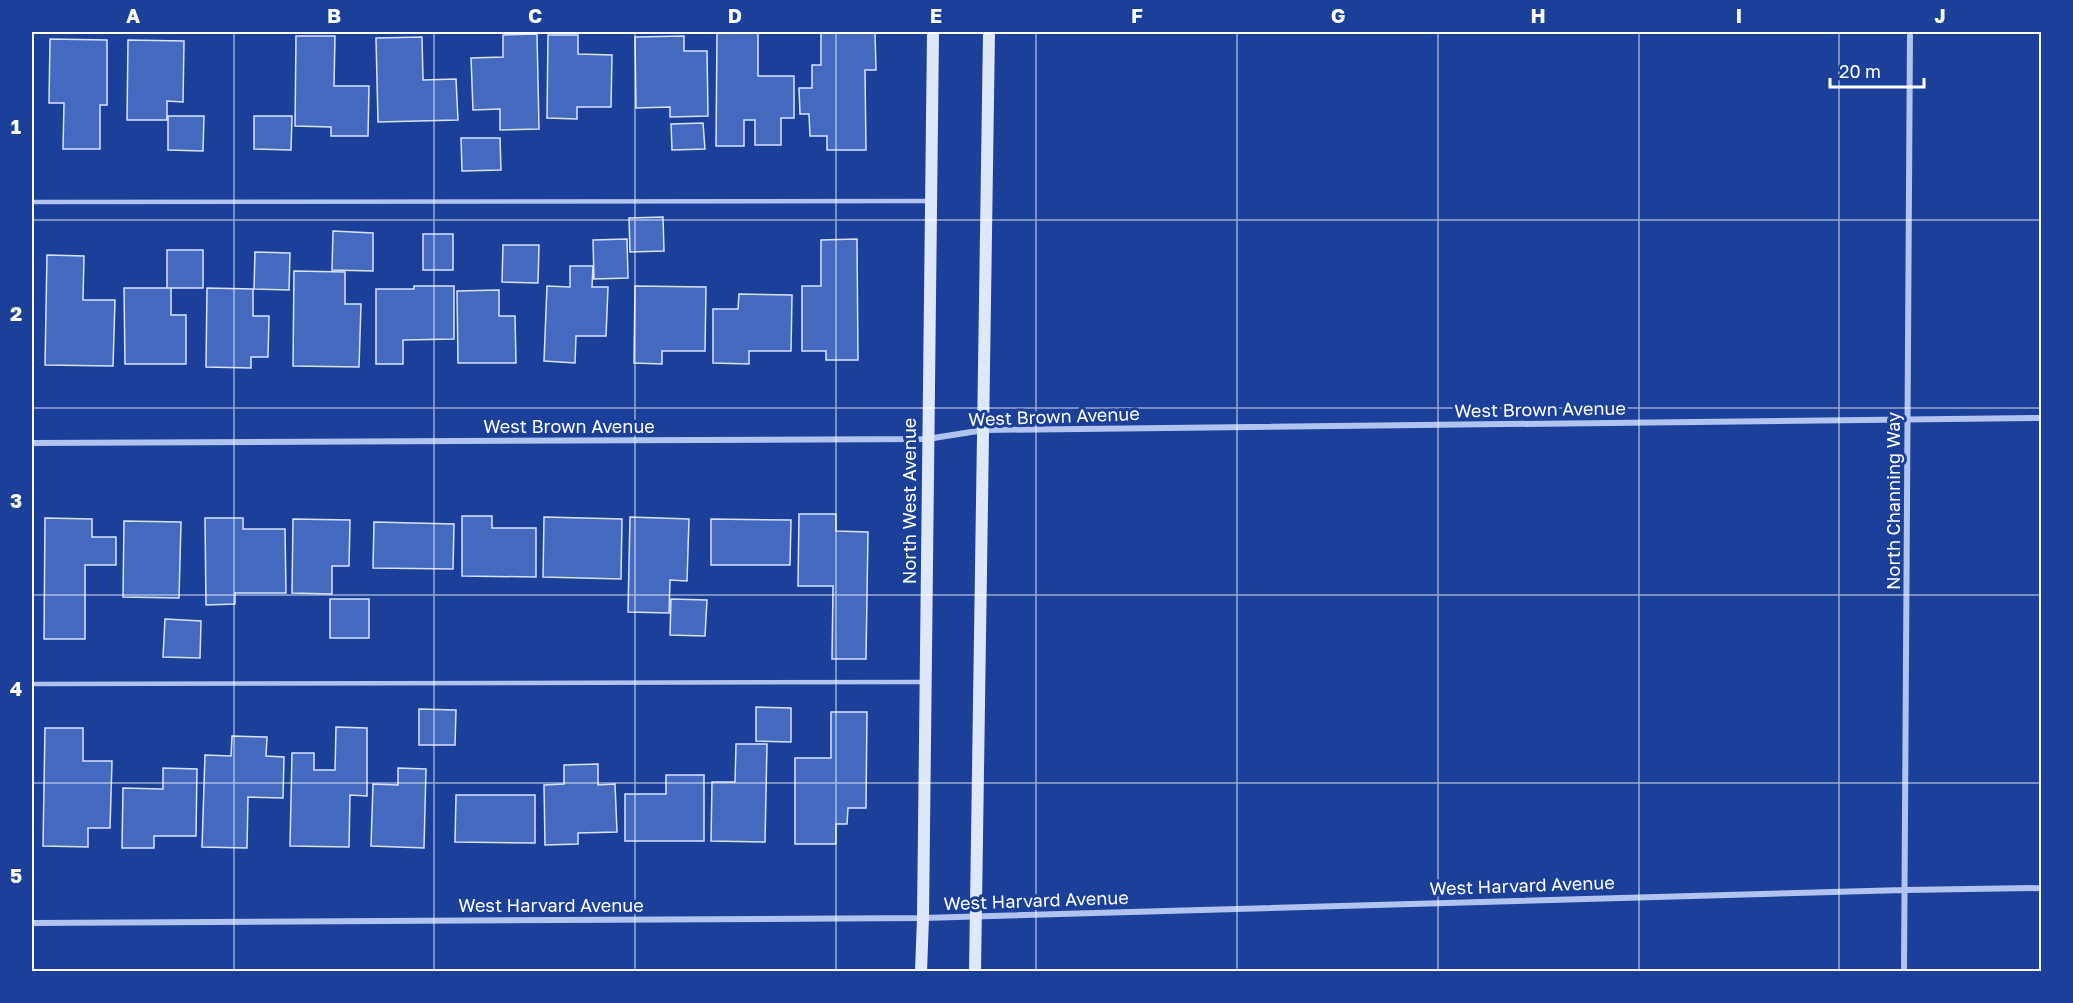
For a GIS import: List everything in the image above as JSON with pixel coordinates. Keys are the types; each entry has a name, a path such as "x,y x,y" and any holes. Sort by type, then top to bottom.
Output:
{"main road":[{"name":"North West Avenue","path":"921,972 933,32"},
{"path":"975,972 989,32"}],"street":[{"name":"North Channing Way","path":"1904,972 1910,32"},
{"name":"West Brown Avenue","path":"32,443 927,439 984,430 2042,418"},
{"name":"West Harvard Avenue","path":"32,923 923,918 2042,888"}],"lane":[{"path":"32,202 931,201"},
{"path":"32,684 926,682"}],"building":[{"path":"875,32 876,70 865,70 866,150 827,150 827,136 810,136 809,114 800,114 799,88 812,88 812,65 821,65 821,33"},
{"path":"717,33 758,33 758,76 794,76 794,118 781,118 781,145 755,145 755,120 744,120 744,146 716,146"},
{"path":"537,34 539,129 500,130 500,109 473,110 471,58 503,57 503,35"},
{"path":"548,35 578,35 578,54 612,55 611,107 577,107 577,119 547,118"},
{"path":"296,36 335,36 334,86 369,86 368,136 331,136 331,127 295,126"},
{"path":"684,36 684,51 707,51 708,116 670,117 670,107 636,108 635,37"},
{"path":"422,37 423,80 456,79 458,120 378,122 376,38"},
{"path":"50,39 107,40 107,105 100,105 100,149 63,149 64,103 49,103"},
{"path":"128,40 184,41 183,102 167,101 167,120 127,120"},
{"path":"168,116 204,116 203,151 168,150"},
{"path":"254,116 292,116 291,150 254,149"},
{"path":"703,123 705,149 672,150 671,124"},
{"path":"461,138 500,138 501,170 462,171"},
{"path":"663,217 664,251 630,252 629,218"},
{"path":"333,231 373,233 373,271 332,270"},
{"path":"423,234 453,234 453,270 423,270"},
{"path":"627,239 628,278 594,279 593,240"},
{"path":"857,239 858,360 826,360 826,351 802,351 802,286 821,286 821,240"},
{"path":"503,245 539,245 538,283 502,282"},
{"path":"167,250 203,250 203,288 167,288"},
{"path":"255,252 290,253 289,290 254,289"},
{"path":"47,255 84,256 83,300 115,300 113,366 45,365"},
{"path":"570,266 593,266 592,287 608,287 606,336 576,336 575,363 544,361 547,286 570,287"},
{"path":"294,271 345,272 345,304 361,304 359,367 293,366"},
{"path":"414,286 454,286 454,339 403,340 403,364 376,364 376,289 414,289"},
{"path":"635,286 706,287 705,351 662,351 662,364 634,363"},
{"path":"124,288 171,288 171,315 186,315 186,364 125,364"},
{"path":"207,288 253,289 253,316 269,316 268,357 251,357 251,368 206,367"},
{"path":"499,290 499,316 515,316 516,363 458,363 457,291"},
{"path":"739,294 792,295 791,351 749,351 749,364 713,363 713,309 738,309"},
{"path":"799,514 836,514 836,531 868,532 866,659 832,659 833,586 798,586"},
{"path":"462,516 492,516 492,528 536,528 536,577 462,576"},
{"path":"544,517 622,519 621,579 543,577"},
{"path":"630,517 689,519 687,581 670,580 669,613 628,612"},
{"path":"45,518 92,519 92,537 116,537 116,565 85,565 85,639 44,639"},
{"path":"205,518 243,518 243,529 285,529 286,593 235,593 235,604 206,605"},
{"path":"293,519 350,520 349,566 332,566 332,594 292,593"},
{"path":"711,519 791,520 790,565 711,565"},
{"path":"124,521 181,522 179,598 123,597"},
{"path":"374,522 454,524 453,569 373,568"},
{"path":"330,599 369,599 369,638 330,638"},
{"path":"671,599 707,600 705,636 670,635"},
{"path":"165,619 201,621 200,658 163,657"},
{"path":"756,707 791,708 791,742 756,741"},
{"path":"419,709 456,710 455,745 419,745"},
{"path":"831,712 867,712 866,808 848,808 847,824 836,824 836,844 795,844 795,758 831,758"},
{"path":"336,727 367,728 367,796 350,795 349,847 290,846 292,753 314,753 314,770 335,770"},
{"path":"45,728 83,728 83,761 112,761 110,828 88,828 88,847 43,846"},
{"path":"232,736 267,737 266,756 284,757 283,798 248,797 247,848 202,847 205,755 231,756"},
{"path":"736,744 767,744 765,842 711,841 712,782 735,782"},
{"path":"598,764 598,785 615,784 617,832 578,833 578,844 545,845 544,785 564,784 564,765"},
{"path":"163,768 197,769 196,836 154,836 154,848 122,848 123,788 163,789"},
{"path":"398,768 426,769 424,848 371,846 373,784 398,785"},
{"path":"666,775 704,775 704,841 625,841 625,794 666,794"},
{"path":"456,795 535,795 535,843 455,842"}]}
